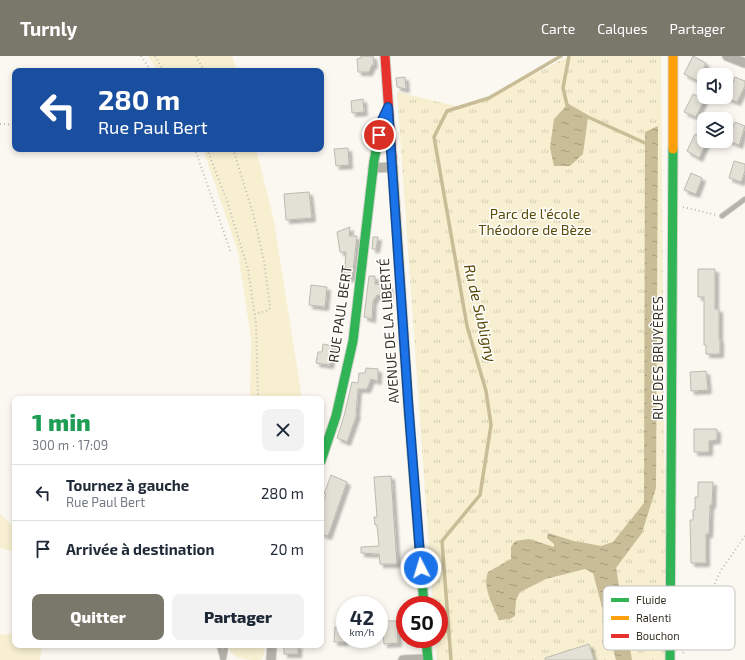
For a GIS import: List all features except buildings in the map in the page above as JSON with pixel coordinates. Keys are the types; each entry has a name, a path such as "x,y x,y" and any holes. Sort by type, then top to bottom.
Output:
{"street":[{"name":"AVENUE DE LA LIBERTÉ","path":"385,56 408,407 423,596"},
{"name":"RUE DES BRUYÈRES","path":"670,586 673,56"},
{"path":"727,56 745,63"},
{"name":"RUE PAUL BERT","path":"324,452 336,416 353,341 373,168 382,120 388,107"},
{"path":"373,168 393,167"},
{"path":"271,660 272,648"},
{"path":"403,660 428,659 427,648"},
{"name":"RUE DES BRUYÈRES","path":"670,650 670,660"}],"lane":[{"path":"722,216 745,200"},
{"path":"220,648 223,660"},
{"path":"223,660 225,648"}],"path":[{"path":"141,56 149,68"},
{"path":"155,56 162,68"},
{"path":"196,56 202,68"},
{"path":"0,124 12,125"},
{"path":"196,152 231,253"},
{"path":"209,152 227,201 248,269 256,324 258,396"},
{"path":"234,152 253,212 264,261 270,307 269,310 255,314"},
{"path":"672,204 722,216"},
{"path":"714,586 721,570 745,536"}],"green space":[{"path":"148,56 232,56 236,68 156,68"},
{"name":"Parc de l'école Théodore de Bèze","path":"569,56 661,56 665,586 603,586 603,650 666,650 666,660 437,660 436,648 448,648 448,596 432,596 397,92 460,107 489,98"},
{"path":"204,152 257,152 274,221 302,396 250,396 251,339 238,252"},
{"path":"0,514 12,525 12,551 0,548"},
{"path":"12,633 12,648 42,648 40,660 0,660 0,635"},
{"path":"229,648 264,648 263,657 260,660 248,660 233,655 230,652"}],"water":[{"path":"567,105 588,117 583,154 570,166 554,166 550,148 554,119"},
{"path":"658,126 656,488 642,533 616,568 619,586 603,586 603,611 593,573 585,569 546,579 520,592 516,600 515,616 510,619 499,620 487,590 486,584 488,572 511,559 511,547 515,541 529,539 554,547 554,544 547,538 548,533 574,541 601,546 613,542 644,503 645,132"},
{"path":"613,650 630,650 632,660 616,660"}],"waterway":[{"name":"Ru de Subligny","path":"451,660 442,541 480,495 491,425 486,391 467,326 434,137 447,111 489,98 561,56"},
{"path":"569,56 563,88 567,105 588,117 645,143"}],"traffic: fast":[{"path":"324,452 336,416 353,341 374,161 382,120 386,112"},
{"path":"670,586 673,149"},
{"path":"409,415 423,596"},
{"path":"427,648 428,660"},
{"path":"670,650 670,660"}],"traffic: slow":[{"path":"673,56 673,149"},
{"path":"392,157 409,415"}],"traffic: jam":[{"path":"385,56 392,157"}],"route":[{"path":"379,135 382,120 388,107 421,568"}]}
